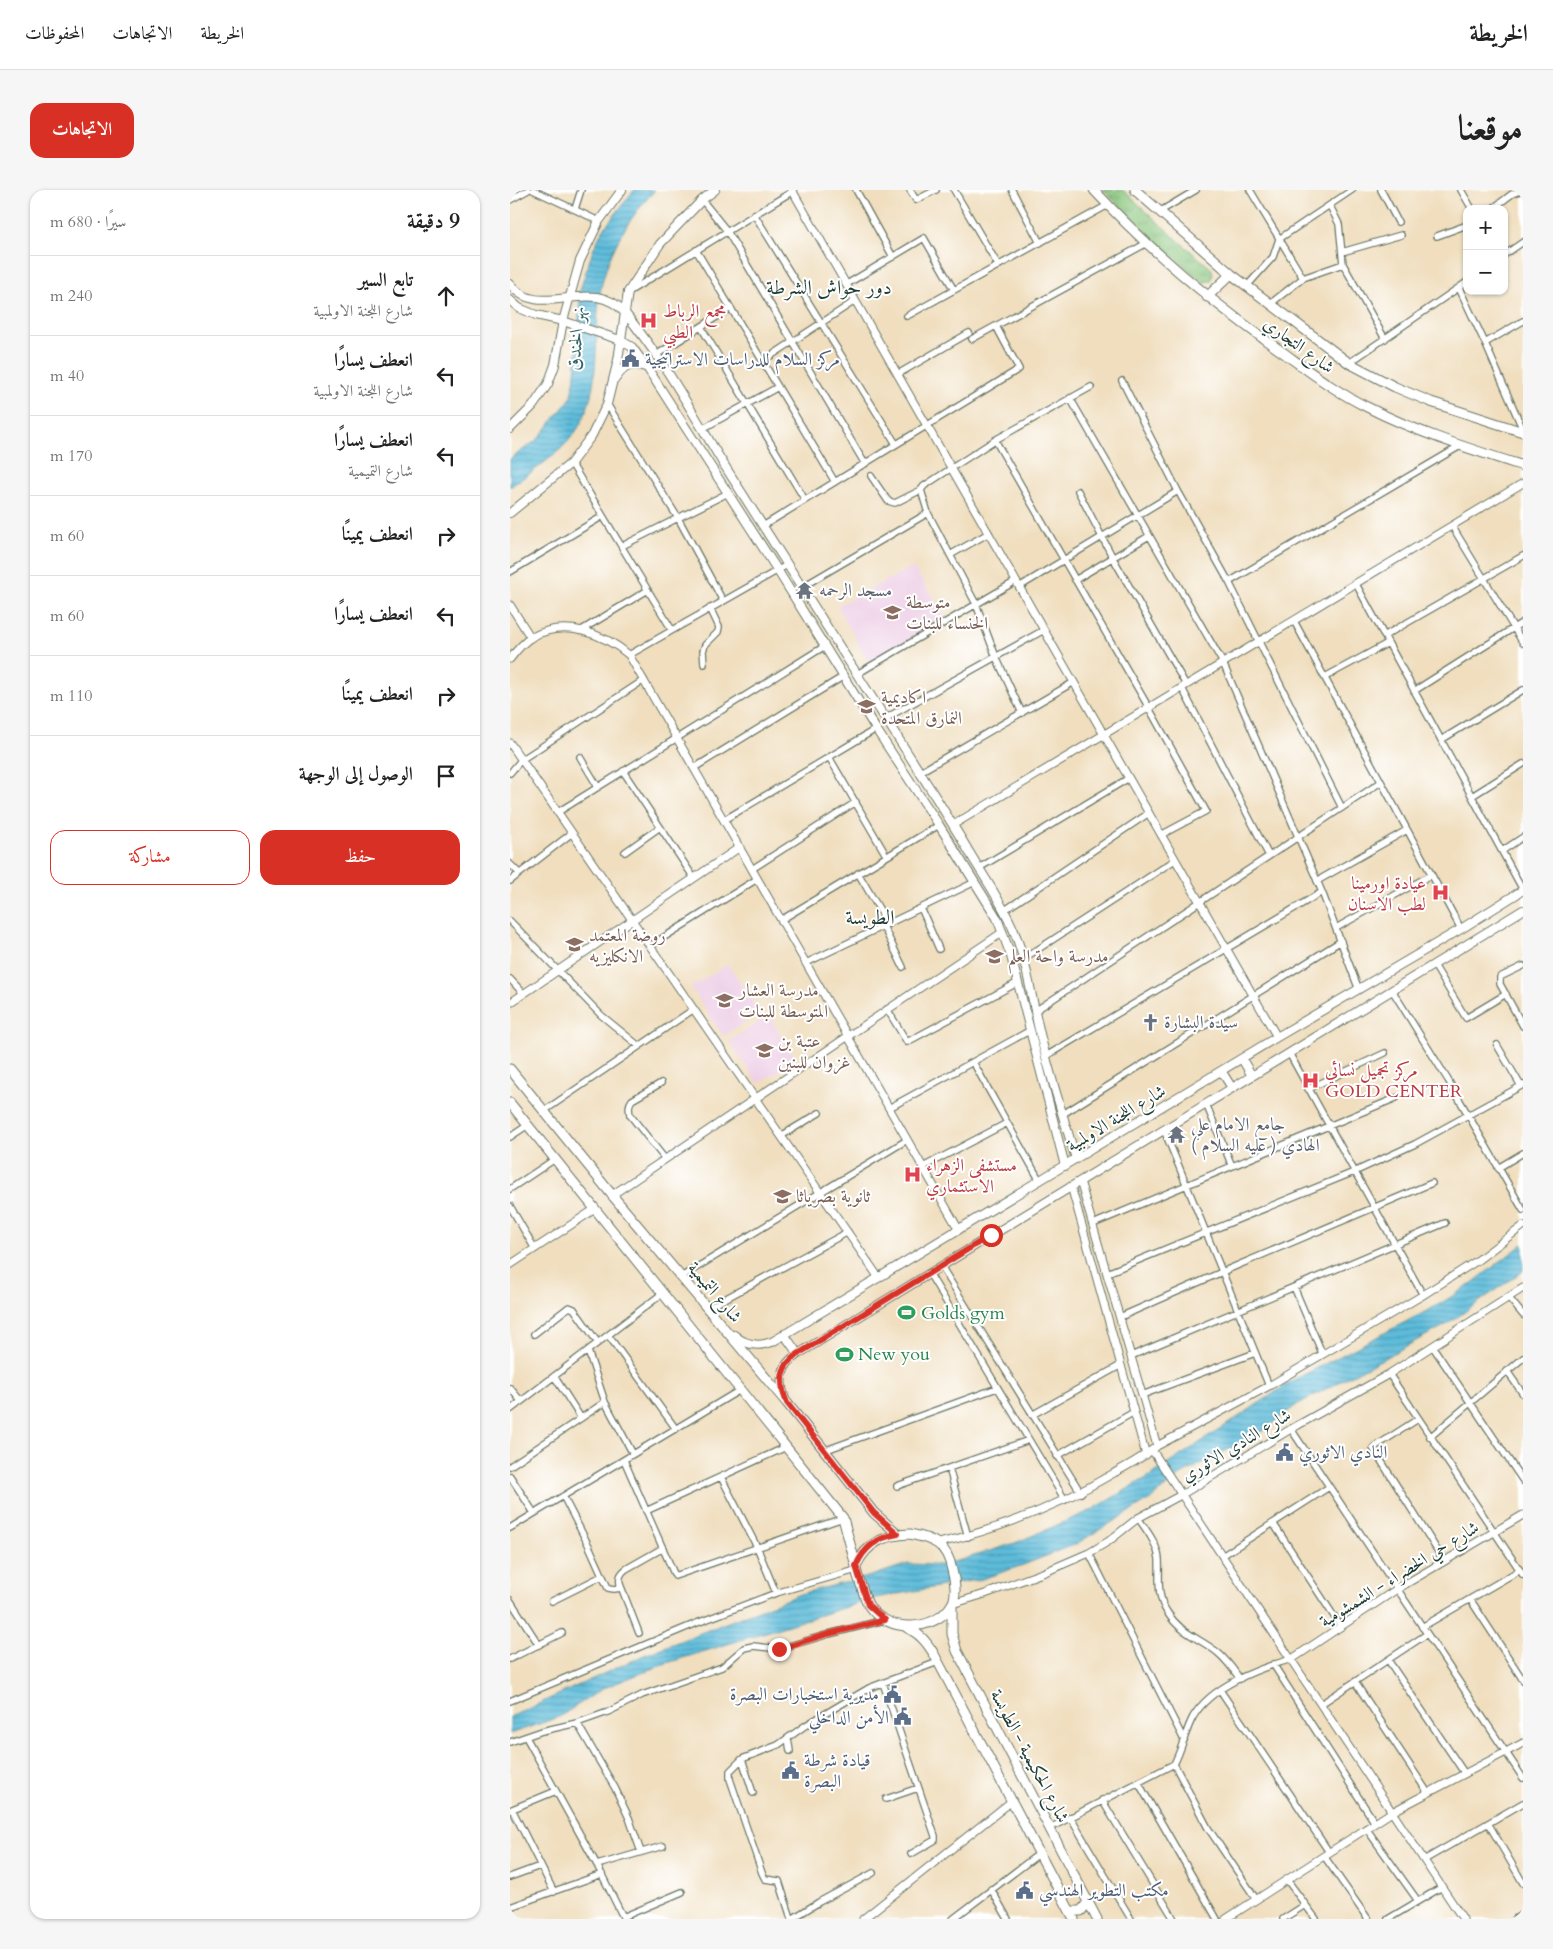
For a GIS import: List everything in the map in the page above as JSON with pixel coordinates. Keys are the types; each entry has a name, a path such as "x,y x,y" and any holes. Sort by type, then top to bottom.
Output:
{"main road":[{"path":"510,429 532,406 548,384 555,365 569,296 580,261 600,221 622,190"},
{"path":"510,513 571,462 592,435 607,404 613,381 628,292 660,244 702,200 715,190"},
{"name":"شارع التجاري","path":"1094,190 1147,243 1207,297 1331,387 1367,407 1410,426 1523,466"},
{"name":"شارع التجاري","path":"1135,190 1231,274 1349,363 1395,387 1432,402 1523,431"},
{"path":"1207,297 1231,274"},
{"path":"510,284 514,290 528,299 540,302 578,295 609,300 618,305 624,312 656,355 762,526 923,776 1004,910 1023,956 1046,1056 1076,1159"},
{"path":"512,304 536,315 563,321 620,340 632,348 648,369 778,571 997,918 1011,956 1064,1166"},
{"path":"613,381 625,366 633,364 648,369"},
{"path":"913,786 923,776"},
{"name":"شارع اللجنة الاولمبية","path":"722,1326 739,1340 753,1345 765,1344 784,1334 1523,890"},
{"name":"شارع اللجنة الاولمبية","path":"787,1403 781,1382 783,1370 785,1365 798,1354 1523,910"},
{"path":"1011,956 1023,956"},
{"path":"1242,1059 1252,1076"},
{"name":"شارع التميمية","path":"510,1069 680,1277 826,1450 874,1513 898,1534"},
{"path":"1222,1072 1232,1088"},
{"path":"510,1103 843,1518 857,1571 868,1605 885,1620 906,1627 931,1622 943,1614 952,1604 955,1589 948,1554 939,1543 926,1538 910,1534 898,1534 876,1541 864,1552 857,1571"},
{"path":"784,1334 798,1354"},
{"name":"شارع الحكيمية - الطويسة","path":"952,1604 952,1634 957,1651 1097,1919"},
{"name":"شارع الحكيمية - الطويسة","path":"906,1627 918,1633 926,1641 1072,1915"},
{"path":"1072,1915 1081,1911 1088,1902"}],"street":[{"path":"510,200 528,190"},
{"path":"533,190 600,221"},
{"path":"575,210 581,190"},
{"path":"628,292 792,190 1277,1037"},
{"path":"856,190 892,257"},
{"path":"910,190 916,200 936,190"},
{"path":"954,190 998,266"},
{"path":"1012,190 1040,242"},
{"path":"1159,212 1196,190"},
{"path":"1250,190 1303,278"},
{"path":"1246,286 1273,257 1279,238 1352,190"},
{"path":"1380,190 1398,222"},
{"path":"1462,190 1470,205"},
{"path":"1497,205 1512,194 1522,190"},
{"path":"702,200 728,231 865,464"},
{"path":"907,316 1108,205"},
{"path":"1330,206 1339,224 1343,264 1385,339"},
{"path":"754,214 896,444"},
{"path":"1438,236 1463,227"},
{"path":"1342,252 1401,234"},
{"path":"847,284 924,238 954,290"},
{"path":"1508,252 1523,242"},
{"path":"898,374 971,336 996,326 1147,243"},
{"path":"696,250 835,482"},
{"path":"1270,304 1303,278 1343,264"},
{"path":"1349,363 1463,285"},
{"path":"1459,288 1523,431"},
{"path":"762,362 855,301"},
{"path":"656,355 731,308"},
{"path":"1485,343 1523,321"},
{"path":"762,526 1019,369 996,326"},
{"path":"701,327 804,500"},
{"path":"1122,381 1178,491 1229,582 1342,808"},
{"path":"702,429 778,387"},
{"path":"871,476 888,501 892,503 921,490 924,486 995,440 1090,387"},
{"path":"1070,398 1223,663 1322,892 1359,990"},
{"path":"607,404 678,518 723,601"},
{"path":"995,440 1206,811 1161,835"},
{"path":"1229,582 1462,445"},
{"path":"571,462 672,630"},
{"path":"953,825 1523,483"},
{"path":"921,490 928,513 976,604 996,657 1022,713"},
{"path":"1078,491 1184,687 1269,856"},
{"path":"857,674 976,604 1064,560 1178,491"},
{"path":"622,546 728,493"},
{"path":"802,587 928,513"},
{"path":"510,572 603,516"},
{"path":"1452,526 1485,577 1523,643"},
{"path":"950,555 989,533"},
{"path":"1075,580 1150,536"},
{"path":"1384,636 1523,556"},
{"path":"629,655 778,571 787,564"},
{"path":"1356,584 1523,890"},
{"path":"580,631 648,590"},
{"path":"510,605 531,638"},
{"path":"704,664 702,651 718,632 719,627 710,608"},
{"path":"1294,621 1461,929"},
{"path":"1414,691 1523,622"},
{"path":"510,659 531,638 560,630 580,631 603,637 629,655 959,1230"},
{"path":"886,718 1044,630"},
{"path":"1325,677 1388,643"},
{"path":"558,812 825,646"},
{"path":"694,768 844,676"},
{"path":"510,773 521,760 644,680"},
{"path":"923,776 1074,682"},
{"path":"1441,740 1523,690"},
{"path":"724,820 876,729"},
{"path":"510,743 879,1278"},
{"path":"580,757 598,787"},
{"path":"829,757 886,855"},
{"path":"1472,796 1523,764"},
{"path":"623,771 694,878"},
{"path":"979,868 1128,778"},
{"path":"1035,1011 1382,782"},
{"path":"752,869 856,802"},
{"path":"1004,910 1149,813"},
{"path":"781,920 886,855 939,825"},
{"path":"625,852 660,827"},
{"path":"1317,881 1407,830"},
{"path":"510,881 572,833"},
{"path":"1502,851 1523,837"},
{"path":"510,1003 740,847"},
{"path":"1023,956 1175,860"},
{"path":"510,864 519,873"},
{"path":"858,872 885,925 903,967"},
{"path":"1336,928 1432,875"},
{"path":"650,946 758,878"},
{"path":"806,963 974,882"},
{"path":"1046,1056 1322,892"},
{"path":"921,908 939,949"},
{"path":"510,920 601,1015 639,1046"},
{"path":"612,1195 1002,932"},
{"path":"1063,1114 1341,940"},
{"path":"1434,965 1466,1018 1506,994"},
{"path":"1523,966 1500,977 1500,984 1523,1026"},
{"path":"510,979 524,994"},
{"path":"888,1009 907,1042 1017,983"},
{"path":"1392,990 1523,1210"},
{"path":"544,1111 694,1009"},
{"path":"889,1108 1029,1031"},
{"path":"1094,1269 1106,1269 1206,1233 1354,1172 1415,1144 1467,1114 1522,1086 1497,1045"},
{"path":"1288,1053 1422,1295"},
{"path":"1308,1088 1384,1054"},
{"path":"973,1062 1040,1180"},
{"path":"661,1083 632,1100 629,1110 630,1115 665,1159"},
{"path":"1093,1224 1396,1098"},
{"path":"1206,1104 1232,1166"},
{"path":"781,1136 819,1113"},
{"path":"923,1167 1007,1123"},
{"path":"510,1137 528,1125"},
{"path":"1164,1130 1269,1386"},
{"path":"680,1277 907,1140"},
{"path":"1498,1168 1523,1153"},
{"path":"510,1189 555,1159"},
{"path":"1080,1181 1142,1395 1152,1450"},
{"path":"1120,1317 1432,1183"},
{"path":"1071,1186 1134,1412 1152,1450 1463,1919"},
{"path":"510,1206 535,1249"},
{"path":"510,1264 595,1209"},
{"path":"1130,1356 1445,1223"},
{"path":"939,1543 968,1537 1081,1493 1152,1450 1269,1386 1422,1295 1478,1260 1523,1226"},
{"path":"708,1308 848,1232"},
{"path":"940,1266 1081,1493"},
{"path":"929,1274 1065,1500"},
{"path":"1294,1287 1322,1354"},
{"name":"شارع النادي الاثوري","path":"952,1604 1045,1572 1089,1553 1109,1541 1138,1518 1389,1374 1523,1288"},
{"path":"510,1410 663,1293"},
{"path":"1509,1298 1523,1315"},
{"path":"534,1334 569,1307 574,1309 598,1343"},
{"path":"608,1335 676,1429"},
{"path":"1432,1347 1523,1481"},
{"path":"588,1351 605,1402 633,1454"},
{"path":"1142,1395 1255,1353"},
{"path":"1430,1437 1523,1358"},
{"path":"1032,1415 1121,1365"},
{"path":"1507,1372 1523,1394"},
{"path":"1389,1374 1495,1531 1521,1573 1470,1599 1422,1627"},
{"path":"554,1376 581,1418"},
{"path":"510,1388 521,1401"},
{"path":"826,1450 997,1388"},
{"path":"510,1528 740,1390"},
{"path":"510,1466 605,1402"},
{"path":"1057,1456 1134,1412"},
{"path":"1418,1419 1373,1448 1444,1561"},
{"path":"1291,1429 1523,1778"},
{"path":"897,1486 1029,1440"},
{"path":"646,1511 786,1447"},
{"path":"624,1460 675,1576 843,1518"},
{"path":"949,1468 968,1537"},
{"path":"510,1476 534,1514"},
{"path":"721,1478 757,1547 776,1592"},
{"path":"1222,1556 1330,1487"},
{"path":"563,1496 608,1588 622,1588"},
{"name":"شارع حي الخضراء - الشمشومية","path":"1292,1659 1398,1589 1523,1515"},
{"path":"1138,1518 1153,1539 1159,1558 1159,1589 1167,1612 1182,1631 1218,1653 1240,1679"},
{"path":"1273,1523 1341,1627"},
{"path":"639,1633 619,1578 621,1573 662,1548"},
{"path":"1089,1553 1184,1740"},
{"path":"510,1701 776,1592 857,1571"},
{"path":"552,1601 602,1576"},
{"path":"1470,1599 1523,1680"},
{"path":"510,1600 539,1644"},
{"path":"510,1742 542,1731 577,1723 608,1712 642,1695 722,1667 744,1648 753,1646 779,1649 828,1634 885,1620"},
{"path":"510,1659 562,1633"},
{"path":"1321,1704 1427,1634"},
{"path":"1050,1828 1174,1764 1194,1717 1210,1696 1240,1679 1273,1664 1292,1659"},
{"path":"1388,1660 1465,1774"},
{"path":"873,1874 792,1919 779,1881 765,1879 762,1873 730,1779 730,1771 742,1759 778,1745 806,1724 869,1688 938,1662"},
{"path":"1273,1664 1375,1823"},
{"path":"1355,1682 1428,1793"},
{"path":"883,1683 935,1836 934,1840 911,1854"},
{"path":"1220,1690 1368,1919"},
{"path":"577,1723 615,1788 629,1818 641,1852"},
{"path":"526,1737 602,1874 624,1918 682,1892"},
{"path":"788,1738 790,1751"},
{"path":"1226,1919 1392,1812 1523,1743"},
{"path":"742,1759 753,1793"},
{"path":"1174,1764 1208,1828 1256,1900"},
{"path":"1138,1782 1217,1919"},
{"path":"886,1799 918,1788"},
{"path":"554,1892 511,1810 556,1791"},
{"path":"1102,1800 1174,1919"},
{"path":"863,1919 1012,1801"},
{"path":"1424,1860 1523,1803"},
{"path":"1070,1817 1131,1919"},
{"path":"1488,1823 1523,1883"},
{"path":"1366,1828 1418,1901"},
{"path":"597,1865 663,1846"},
{"path":"953,1919 1040,1853"},
{"path":"510,1877 540,1866"},
{"path":"510,1907 602,1874"},
{"path":"1287,1880 1316,1919"},
{"path":"1389,1919 1442,1887"},
{"path":"991,1889 1008,1919"},
{"path":"1283,1919 1305,1905"},
{"path":"1515,1919 1523,1914"}],"shaded area":[{"name":"متوسطة الخنساء للبنات","path":"913,567 947,619 869,662 837,606"},
{"name":"مدرسة العشار المتوسطة للبنات","path":"728,964 760,1013 723,1036 691,987"},
{"name":"عتبة بن غزوان للبنين","path":"769,1016 797,1061 758,1083 729,1041"}],"green space":[{"path":"1103,190 1123,190 1212,269 1211,281 1203,282 1158,243"}],"water":[{"name":"نهر الخندق","path":"634,190 655,190 643,203 624,231 609,261 604,277 598,311 593,382 587,410 575,433 559,451 510,487 510,459 537,440 570,399 574,383 578,344 580,290 593,250 602,231"},
{"path":"1523,1244 1523,1271 1446,1325 1298,1404 1264,1430 1179,1476 1151,1499 1076,1544 982,1579 875,1598 667,1663 604,1688 559,1717 510,1734 510,1717 644,1655 800,1594 871,1576 908,1564 939,1565 961,1560 1015,1543 1090,1511 1153,1474 1292,1381 1438,1305 1467,1287"}],"place":[{"name":"مجمع الرباط الطبي","path":"649,321"},
{"name":"مركز السلام للدراسات الاستراتيجية","path":"631,359"},
{"name":"مسجد الرحمه","path":"805,590"},
{"name":"متوسطة الخنساء للبنات","path":"892,612"},
{"name":"اكاديمية النمارق المتحدة","path":"867,707"},
{"name":"عيادة اورمينا لطب الاسنان","path":"1440,893"},
{"name":"روضة المعتمد الانكليزيه","path":"575,945"},
{"name":"مدرسة واحة العلم","path":"994,956"},
{"name":"مدرسة العشار المتوسطة للبنات","path":"725,1000"},
{"name":"سيدة البشارة","path":"1150,1022"},
{"name":"عتبة بن غزوان للبنين","path":"764,1051"},
{"name":"مركز تجميل نسائي GOLD CENTER","path":"1311,1080"},
{"name":"جامع الامام علي الهادي ( عليه السلام )","path":"1177,1134"},
{"name":"مستشفى الزهراء الاستثماري","path":"912,1175"},
{"name":"ثانوية بصرياثا","path":"782,1196"},
{"name":"Golds gym","path":"907,1313"},
{"name":"New you","path":"844,1354"},
{"name":"النادي الاثوري","path":"1285,1452"},
{"name":"مديرية استخبارات البصرة","path":"893,1694"},
{"name":"الأمن الداخلي","path":"903,1717"},
{"name":"قيادة شرطة البصرة","path":"790,1770"},
{"name":"مكتب التطوير الهندسي","path":"1025,1890"}],"district":[{"name":"دور حواش الشرطة","path":"829,287"},
{"name":"الطويسة","path":"870,917"}],"route":[{"path":"779,1649 828,1634 885,1620 868,1605 856,1566 869,1546 883,1538 898,1534 874,1513 787,1403 782,1391 781,1382 785,1365 794,1356 991,1235"}]}
